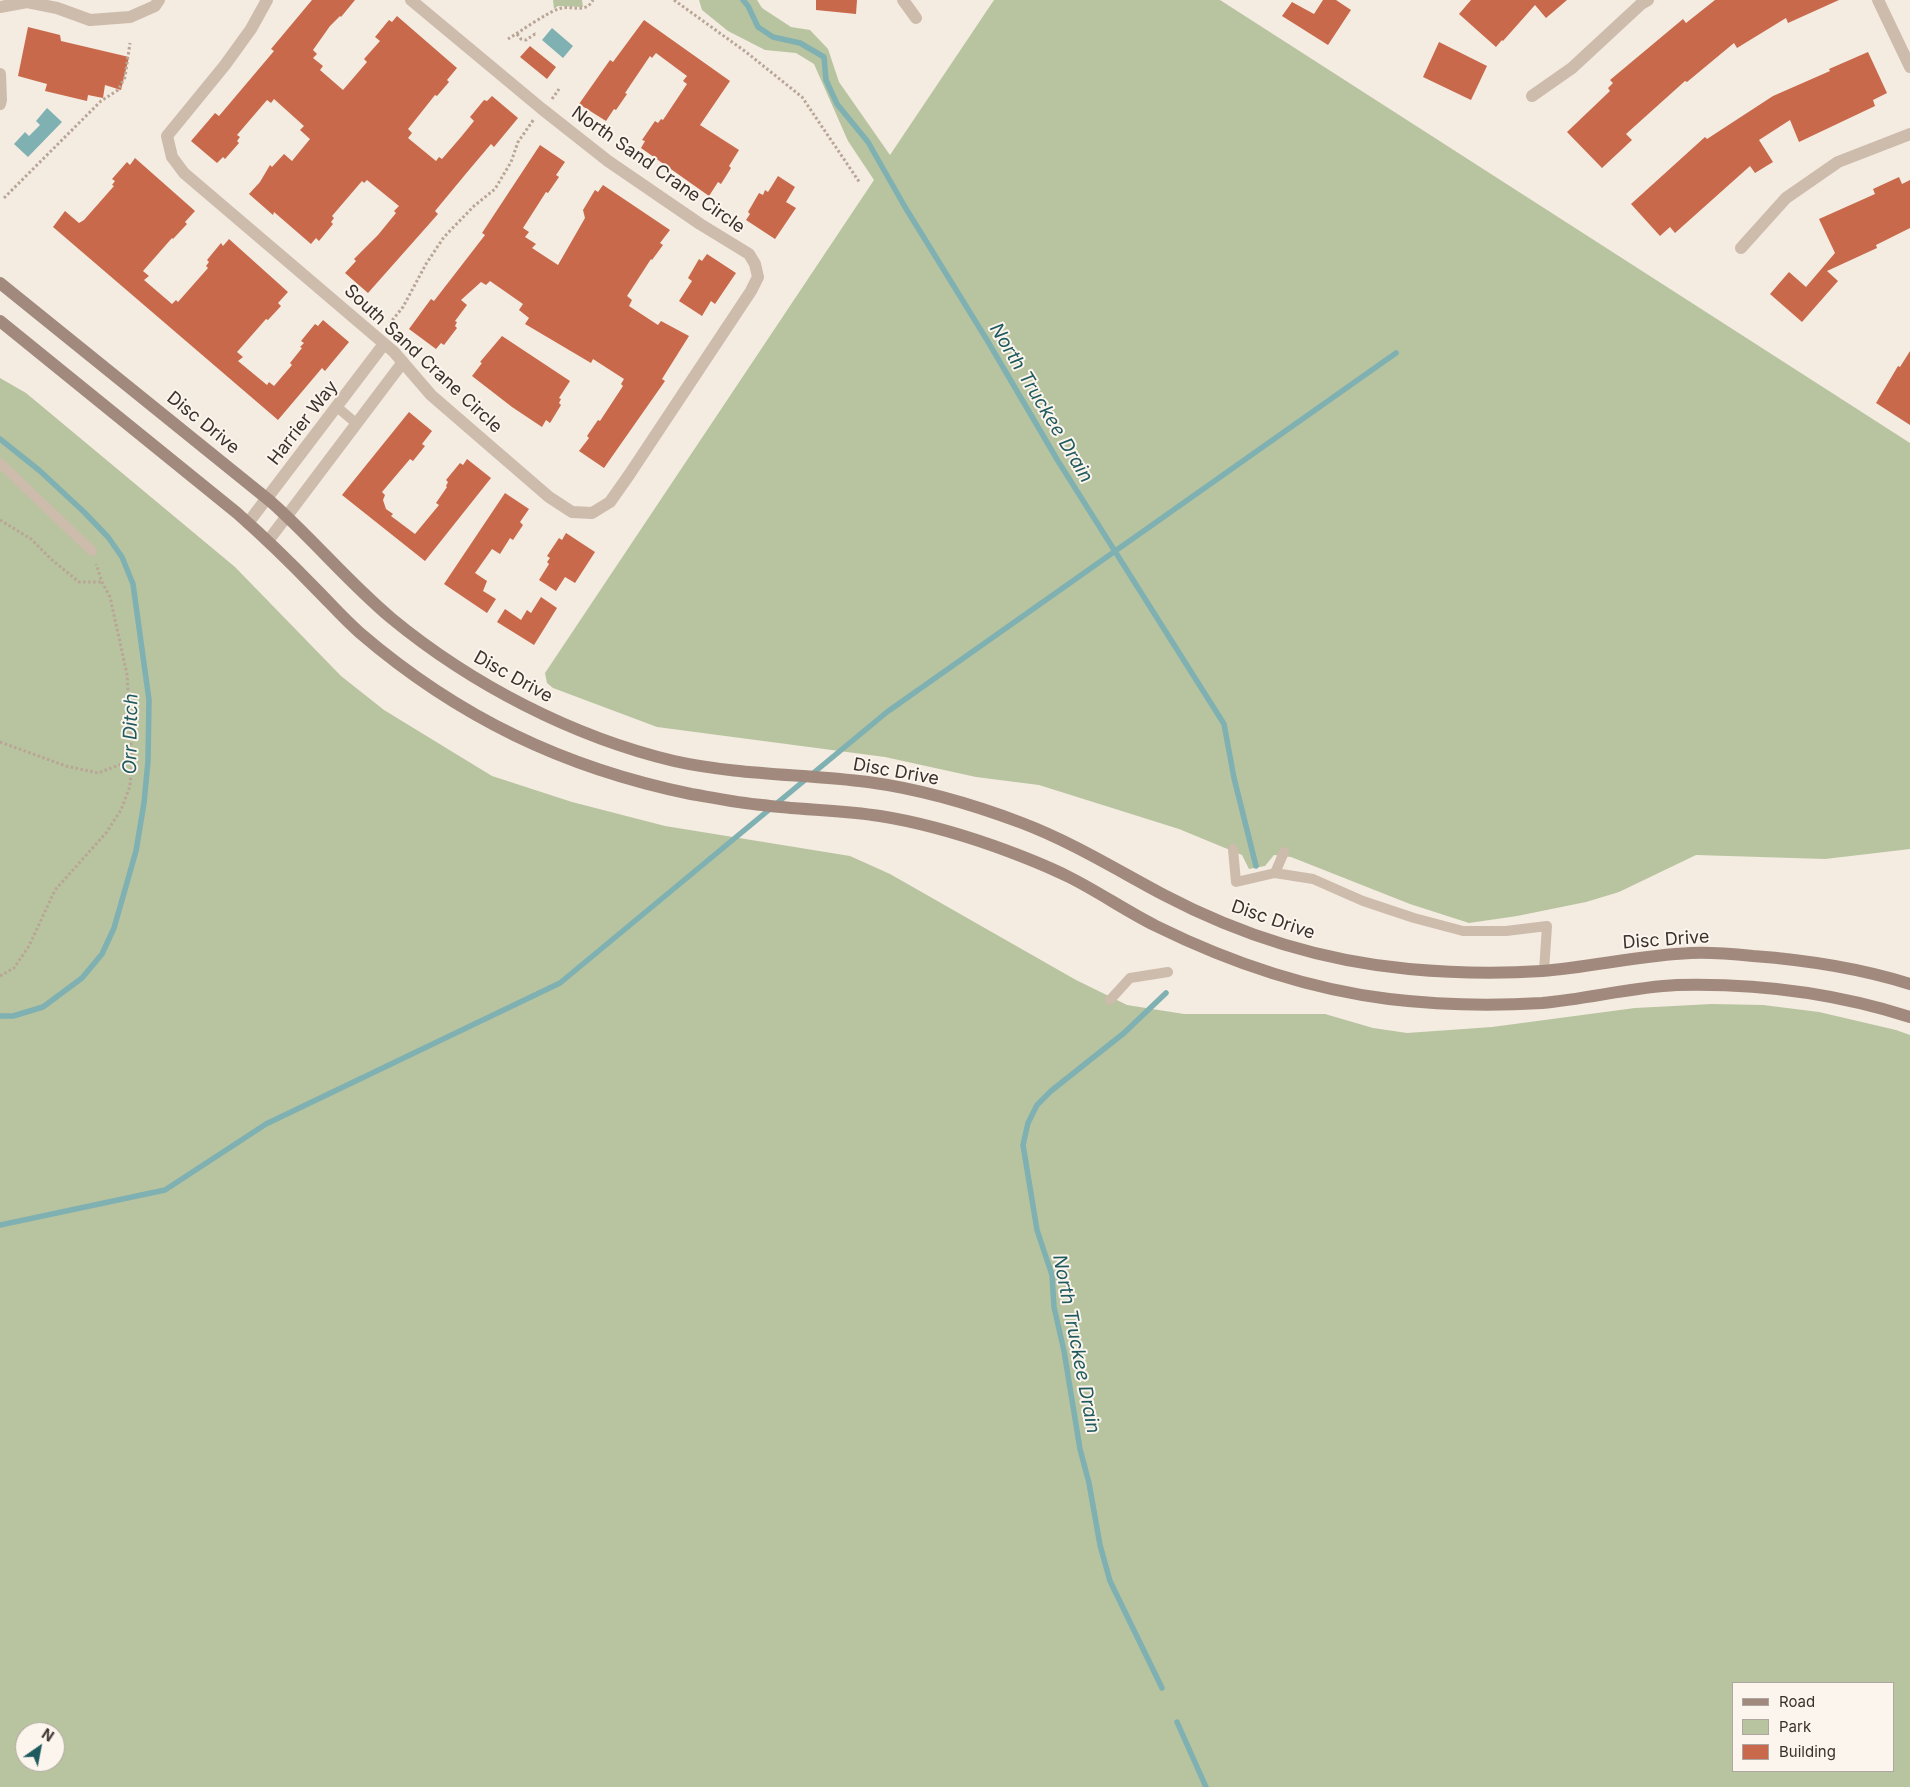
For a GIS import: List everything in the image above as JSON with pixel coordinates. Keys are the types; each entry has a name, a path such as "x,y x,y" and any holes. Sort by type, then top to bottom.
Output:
{"main road":[{"name":"Disc Drive","path":"0,283 266,498 287,516 356,587 433,650 472,676 512,698 577,729 674,761 726,769 870,783 940,796 1057,837 1164,895 1206,915 1304,951 1349,961 1433,971 1496,973 1544,971 1685,954 1734,954 1821,962 1860,970 1910,984"},
{"path":"0,321 248,523 355,628 387,656 426,685 468,712 520,738 580,764 633,780 691,794 762,805 881,816 927,825 1033,860 1071,878 1154,925 1240,962 1291,979 1336,990 1386,998 1468,1005 1545,1002 1672,985 1749,986 1832,997 1879,1007 1910,1017"}],"street":[{"path":"0,7 26,2 57,8 90,20 130,16 155,6 159,0"},
{"name":"South Sand Crane Circle","path":"267,0 241,43 167,136 172,157 184,173 381,341 403,362 431,395 549,497 572,512 592,513 610,502 692,380"},
{"name":"North Sand Crane Circle","path":"411,0 538,106 608,161 700,224 749,254 755,264 758,277 751,291 692,380"},
{"path":"903,0 916,18"},
{"path":"1532,96 1572,68 1641,4 1648,0"},
{"path":"1878,0 1910,67"},
{"path":"0,75 2,100 0,104"},
{"path":"1741,248 1786,198 1838,162 1910,134"},
{"name":"Harrier Way","path":"248,523 337,407 381,341"},
{"path":"268,541 403,362"}],"lane":[{"path":"337,407 357,424"},
{"path":"0,463 92,551"},
{"path":"1234,849 1236,882 1274,873 1313,879 1363,901 1414,918 1463,931 1506,931 1547,926 1544,971"},
{"path":"1274,873 1284,852"},
{"path":"1110,1000 1130,978 1168,972"}],"path":[{"path":"508,40 559,8 584,9 593,0"},
{"path":"674,0 746,52 802,97 860,183"},
{"path":"517,34 526,40 535,34 537,35"},
{"path":"4,198 101,101 118,90 125,77 130,43"},
{"path":"552,99 559,89"},
{"path":"381,341 444,237 474,206 495,189 511,162 518,142 536,117"},
{"path":"0,520 31,539 51,559 79,582 102,582"},
{"path":"0,976 14,968 29,946 55,890 106,833 121,810 130,786 132,760 127,674 110,597 102,582 92,551"},
{"path":"0,742 66,766 98,773 132,760"}],"green space":[{"path":"553,0 582,0 583,7 558,6 554,9"},
{"path":"699,0 757,0 762,8 791,27 810,30 828,49 839,82 890,155 994,0 1220,0 1910,443 1910,849 1825,859 1696,855 1619,892 1586,902 1517,916 1469,923 1410,904 1291,857 1274,855 1265,866 1249,869 1242,855 1179,829 1039,785 976,777 885,757 657,727 553,688 547,683 545,673 874,180 848,141 814,64 796,53 765,50 728,31 702,10"},
{"path":"0,378 26,393 235,567 341,676 384,710 492,776 572,802 665,826 850,856 890,874 1076,980 1127,1005 1184,1014 1325,1014 1373,1028 1407,1033 1492,1027 1635,1008 1712,1004 1763,1005 1819,1012 1910,1035 1910,1787 0,1787"}],"water":[{"path":"552,28 573,46 563,58 542,40"},
{"path":"47,108 62,122 28,157 14,144 25,132 29,136 40,125 36,121"}],"building":[{"path":"312,0 355,0 341,17 330,26 313,50 317,54 313,58 323,66 320,70 343,90 367,62 364,59 380,41 375,37 389,20 392,22 397,16 457,68 447,80 449,82 437,96 435,95 408,129 412,133 408,138 436,161 439,157 442,159 474,121 470,117 484,100 487,101 492,96 518,118 494,147 491,144 435,211 438,214 368,293 345,273 356,261 354,259 378,235 396,213 394,211 399,206 367,180 364,183 362,181 332,216 334,218 331,222 333,224 319,241 316,238 311,244 274,212 273,215 249,194 260,182 270,165 272,167 284,154 292,161 310,139 300,130 304,126 274,99 271,103 267,100 237,135 240,137 237,141 239,143 225,159 223,157 217,163 191,141 215,113 219,116 274,51 271,49"},
{"path":"816,0 857,0 856,14 816,10"},
{"path":"1323,0 1336,0 1351,10 1328,45 1282,16 1292,2 1314,14"},
{"path":"1471,0 1567,0 1546,18 1535,5 1496,47 1459,14"},
{"path":"1715,0 1839,0 1788,23 1786,18 1737,48 1734,43 1687,82 1685,81 1626,134 1632,140 1602,168 1567,132 1610,91 1608,88 1613,83 1610,80 1683,19 1686,23"},
{"path":"644,20 730,81 700,125 739,150 721,184 718,182 709,196 641,148 645,141 642,140 655,121 658,123 661,119 663,120 687,84 683,81 687,76 656,53 652,58 650,56 625,93 627,94 606,121 579,104 610,60 613,62"},
{"path":"28,27 60,35 61,41 129,57 121,90 105,85 103,98 88,95 87,101 45,91 47,84 18,76"},
{"path":"1439,42 1487,66 1471,100 1423,77"},
{"path":"530,46 556,67 547,79 520,57"},
{"path":"1868,52 1887,93 1873,100 1875,106 1799,142 1790,120 1759,140 1773,162 1755,173 1750,166 1675,233 1670,227 1660,236 1631,204 1705,137 1707,139 1773,96"},
{"path":"540,145 565,162 556,175 559,177 548,193 546,192 523,228 529,232 525,237 536,244 532,248 558,265 585,218 583,210 595,190 598,192 603,185 670,230 660,243 663,245 651,259 627,296 632,300 629,306 658,325 661,321 689,336 662,379 665,381 604,468 579,451 589,438 587,436 598,420 600,421 623,386 621,384 624,379 593,359 591,363 525,324 529,318 519,310 523,304 490,281 486,285 481,282 461,300 467,305 455,321 457,322 455,326 457,328 444,345 441,343 436,349 409,329 431,299 434,301 485,235 482,233"},
{"path":"135,158 195,211 185,222 187,224 143,271 149,276 144,280 172,304 176,300 178,302 208,268 206,266 209,262 207,260 221,243 223,246 229,239 288,292 278,303 281,306 268,320 266,319 237,352 243,357 238,361 267,385 269,382 274,386 292,365 290,363 304,343 301,341 315,324 318,326 323,320 349,342 325,371 322,368 278,420 53,227 65,211 79,223 84,220 114,186 112,185 115,181 112,179 127,162 130,165"},
{"path":"778,176 795,187 786,202 796,208 775,239 746,220 750,214 748,212 759,193 763,195 765,190 768,192"},
{"path":"1899,177 1902,184 1910,180 1910,228 1876,245 1877,248 1827,271 1838,281 1802,322 1770,294 1789,272 1806,287 1835,253 1819,219 1875,194 1873,189"},
{"path":"707,254 736,273 715,304 711,301 702,316 679,301 692,281 688,278 699,259 702,261"},
{"path":"502,336 570,381 559,398 561,399 559,403 561,405 550,423 546,420 542,427 512,407 472,376 482,363 480,362"},
{"path":"1910,351 1910,425 1876,403 1898,366 1900,367"},
{"path":"409,412 432,431 422,444 425,446 413,461 410,459 382,492 385,495 383,500 386,509 393,514 391,516 415,534 439,505 436,503 447,487 448,482 446,480 460,463 463,465 467,459 491,478 425,561 342,495"},
{"path":"505,493 529,509 520,522 523,525 513,540 510,538 500,554 492,549 475,573 487,581 483,591 496,599 487,613 444,584"},
{"path":"566,533 595,552 575,583 565,577 556,591 539,580 549,564 547,562 550,558 547,556 559,538 562,540"},
{"path":"541,597 557,608 534,645 497,622 505,609 521,620 527,610 531,613"}],"waterway":[{"name":"North Truckee Drain","path":"743,0 758,27 773,37 800,43 824,57 826,80 837,104 868,142 1058,461 1224,724 1234,778 1256,866"},
{"path":"0,1225 165,1190 266,1124 560,983 887,712 1396,353"},
{"name":"Orr Ditch","path":"0,439 40,471 84,512 108,537 122,557 133,584 149,700 148,761 144,803 136,851 114,928 102,954 82,978 43,1007 13,1016 0,1016"},
{"name":"North Truckee Drain","path":"1162,1688 1110,1581 1100,1545 1054,1307 1052,1275 1037,1230 1023,1145 1028,1123 1037,1105 1051,1091 1124,1033 1166,993"},
{"name":"North Truckee Drain","path":"1177,1722 1206,1787"}]}
